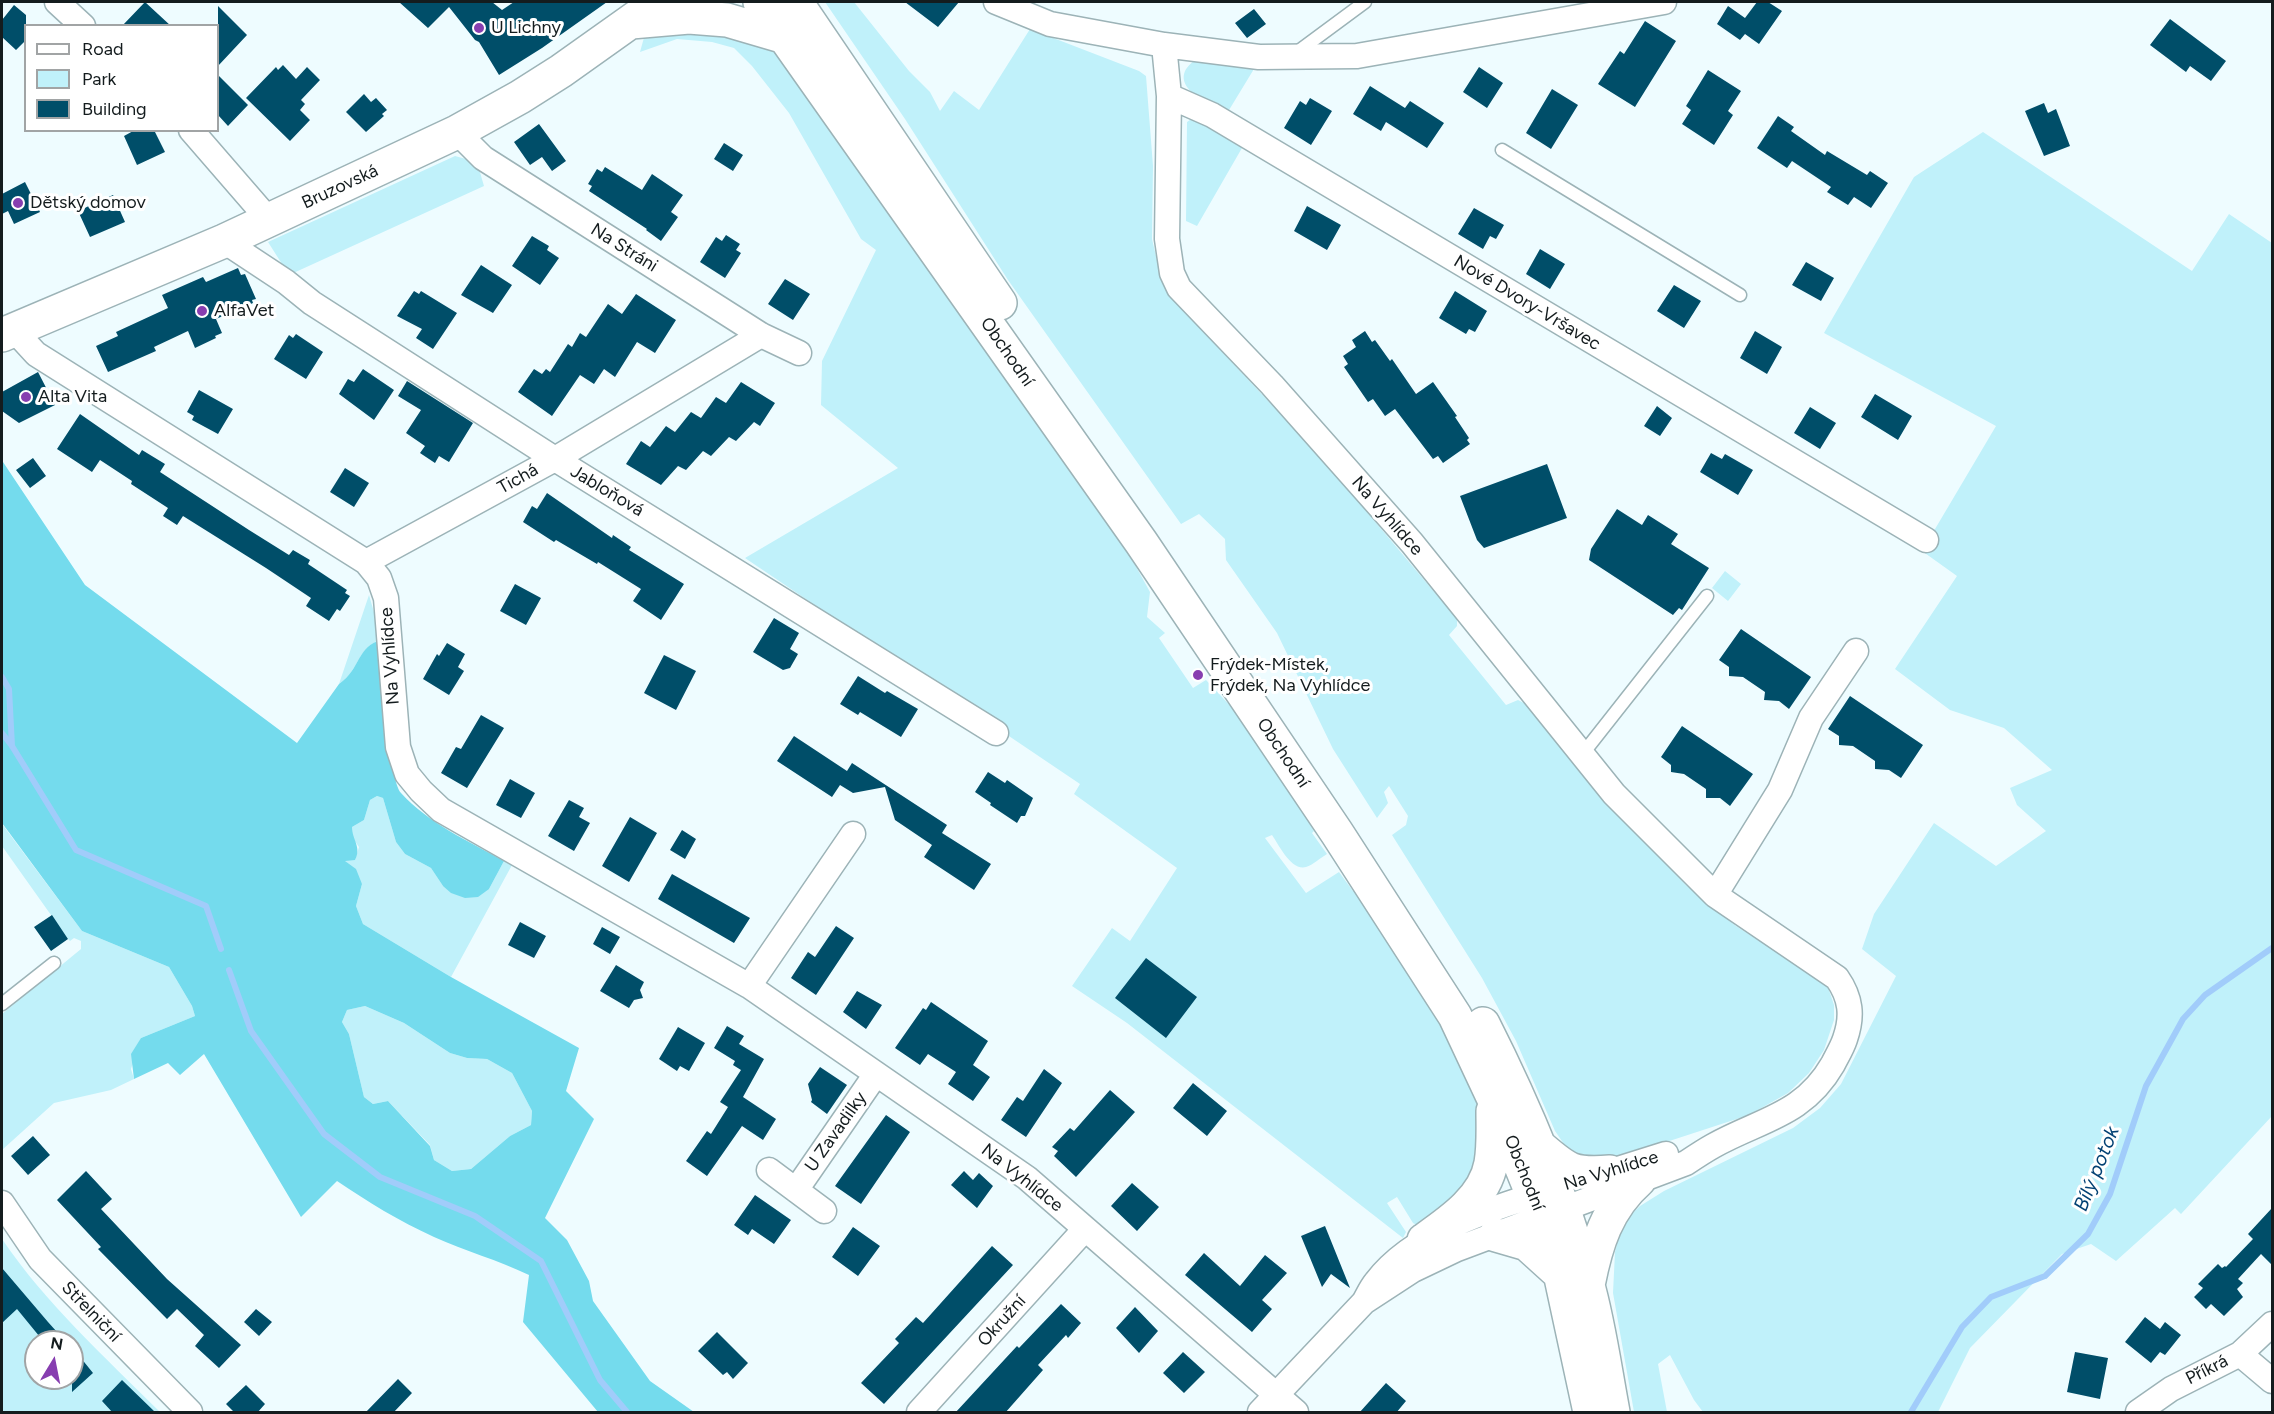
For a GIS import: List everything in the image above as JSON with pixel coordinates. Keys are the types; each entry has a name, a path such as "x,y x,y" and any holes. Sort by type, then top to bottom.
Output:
{"main road":[{"name":"Bruzovská","path":"8,332 224,241 457,132 545,81 658,2"},
{"name":"Obchodní","path":"760,2 1134,532 1331,824 1455,1016 1493,1097 1549,1203"},
{"name":"Obchodní","path":"796,2 1149,524 1358,824 1474,1008 1515,1088 1539,1146 1549,1203 1613,1413"},
{"path":"631,22 689,17 727,20 785,37"},
{"path":"1424,1240 1461,1214 1483,1185 1491,1166 1493,1097"},
{"path":"1496,1235 1527,1244 1574,1279 1594,1254 1625,1176 1586,1174 1567,1169 1539,1146"},
{"name":"Obchodní","path":"1574,1279 1590,1413"}],"street":[{"path":"57,2 81,24"},
{"path":"996,2 1050,24 1164,45 1259,57 1357,56 1664,2"},
{"path":"1164,45 1169,96"},
{"name":"Nové Dvory-Vršavec","path":"1169,96 1212,115 1926,540"},
{"name":"Na Vyhlídce","path":"1169,96 1167,239 1172,273 1179,288 1272,385 1412,543 1581,756 1614,794 1715,895 1837,978 1850,1002 1850,1016 1843,1045 1826,1076 1812,1093 1768,1122 1714,1145 1677,1151 1625,1176 1549,1203 1472,1218 1424,1240 1376,1281 1364,1302 1268,1404"},
{"path":"193,132 269,220"},
{"name":"Na Stráni","path":"457,132 483,158 761,335 799,353"},
{"name":"Jabloňová","path":"224,241 286,282 312,303 555,459 996,733"},
{"name":"Na Vyhlídce","path":"8,332 36,354 366,562 379,578 386,598 398,747 407,774 441,810 749,986 1027,1178 1085,1229 1268,1404 1296,1413"},
{"name":"Tichá","path":"366,562 555,459 761,335"},
{"path":"1715,895 1780,790 1810,718 1856,651"},
{"path":"749,986 853,834"},
{"name":"U Zavadilky","path":"796,1190 876,1074"},
{"name":"U Zavadilky","path":"769,1170 824,1211"},
{"name":"Střelniční","path":"2,1203 40,1259 190,1413"},
{"name":"Na Vyhlídce","path":"1364,1302 1413,1270 1457,1249 1496,1235 1549,1203"},
{"name":"Okružní","path":"919,1413 1085,1229"},
{"name":"Příkrá","path":"2138,1413 2171,1389 2240,1354 2272,1324"},
{"path":"2240,1354 2272,1381"}],"lane":[{"path":"1291,57 1365,2"},
{"path":"1502,150 1740,295"},
{"path":"1581,756 1707,596"},
{"path":"2,1004 54,963"}],"green space":[{"path":"825,2 854,2 909,71 930,92 940,111 954,91 979,110 1030,29 1139,71 1146,76 1153,166 1152,239 1160,273 1178,305 1319,455 1457,619 1457,626 1449,635 1506,705 1518,700 1524,703 1609,804 1686,885 1736,926 1827,984 1834,1005 1834,1020 1824,1050 1809,1073 1788,1093 1749,1115 1602,1163 1580,1156 1566,1147 1555,1131 1516,1041 1482,978 1392,835 1406,825 1408,816 1389,786 1384,792 1388,803 1377,818 1333,749 1277,633 1226,560 1225,539 1199,514 1181,524 1008,280 905,119"},
{"path":"692,25 770,46 786,63 1118,534 1150,592 1147,617 1165,633 1159,638 1193,688 1206,680 1254,731 1314,831 1312,833 1327,854 1309,866 1301,867 1290,861 1272,835 1265,838 1306,893 1339,872 1353,891 1356,890 1392,933 1482,1101 1482,1171 1420,1227 1413,1223 1397,1197 1387,1203 1406,1232 1403,1238 1127,1023 1072,986 1112,928 1130,941 1177,868 1074,794 1080,784 745,558 898,468 821,405 822,361 876,250 861,239 789,113 752,66 734,48 712,42 677,39 640,52 645,34"},
{"path":"1201,56 1257,64 1226,115 1197,97 1185,82 1184,74 1189,65"},
{"path":"1194,117 1246,141 1197,226 1186,221 1187,122"},
{"path":"1983,132 2192,271 2229,214 2272,243 2272,1116 2181,1214 2175,1208 2116,1261 2091,1244 2062,1254 1970,1348 1938,1412 1703,1412 1670,1355 1658,1364 1667,1412 1634,1412 1613,1293 1615,1252 1622,1223 1640,1206 1664,1191 1793,1128 1820,1108 1841,1084 1896,976 1862,949 1874,914 1934,823 1996,866 2046,831 2017,805 2010,788 2052,770 2004,728 1950,710 1895,669 1957,576 1922,551 1996,426 1824,333 1914,177"},
{"path":"455,156 477,162 484,186 289,275 268,242"},
{"path":"1725,571 1741,584 1728,601 1712,588"},
{"path":"369,595 382,640 363,652 351,672 339,684"},
{"path":"377,796 383,798 396,842 405,854 431,868 443,886 489,889 504,861 512,865 451,977 363,924 356,906 362,884 344,860 355,860 359,847 352,837 352,827 364,820 370,800"},
{"path":"2,824 82,931 169,967 192,1006 195,1016 141,1038 131,1069 134,1079 111,1090 54,1103 2,1150 2,1014 81,949 81,941 74,938 70,941 68,939 2,846"},
{"path":"365,1006 404,1023 450,1053 467,1058 487,1059 512,1073 532,1111 531,1125 510,1136 471,1169 452,1171 434,1160 430,1145 388,1101 373,1104 364,1097 349,1034 342,1022 347,1010"},
{"path":"2,1239 38,1286 78,1330 24,1330 24,1390 84,1390 84,1336 160,1412 2,1412"}],"shaded area":[{"path":"2,463 85,585 297,743 339,684 351,672 363,652 382,640 390,745 401,793 436,823 504,861 489,889 478,897 465,898 451,893 443,886 431,868 405,854 396,842 383,798 377,796 370,800 364,820 352,827 357,855 355,860 345,861 356,869 362,884 356,906 363,924 451,977 579,1048 566,1091 594,1119 545,1218 567,1240 589,1281 593,1301 650,1381 694,1412 598,1412 523,1322 529,1275 421,1231 337,1181 301,1217 204,1054 180,1075 168,1063 134,1079 131,1054 141,1038 195,1016 192,1006 169,967 82,931 2,823","holes":["365,1006 404,1023 450,1053 467,1058 487,1059 512,1073 532,1111 531,1125 510,1136 471,1169 452,1171 434,1160 430,1146 388,1101 373,1104 364,1097 349,1034 342,1022 347,1010"]}],"building":[{"path":"145,2 169,24 124,24"},
{"path":"399,2 492,2 502,10 514,2 607,2 499,75 479,42 449,7 428,28"},
{"path":"905,2 959,2 938,27"},
{"path":"1757,2 1768,2 1782,11 1759,44 1745,34 1740,40 1717,24 1728,6 1745,18"},
{"path":"14,5 26,15 24,42 16,50 2,37 2,20"},
{"path":"218,6 247,35 219,65 219,24"},
{"path":"1254,9 1266,24 1247,38 1235,23"},
{"path":"2170,19 2226,61 2211,81 2190,66 2186,72 2150,45"},
{"path":"1645,21 1676,41 1635,107 1598,84 1620,51 1624,54"},
{"path":"283,65 296,79 307,67 320,80 301,100 305,104 300,110 310,120 290,141 246,98 276,67 278,70"},
{"path":"1479,67 1503,83 1487,108 1463,92"},
{"path":"1708,70 1741,91 1728,111 1733,115 1714,145 1682,124 1691,110 1686,106"},
{"path":"219,76 248,105 228,126 219,116"},
{"path":"1370,86 1405,108 1410,101 1444,123 1427,148 1386,122 1381,131 1353,114"},
{"path":"1552,89 1578,105 1551,149 1526,133"},
{"path":"364,94 371,102 376,98 387,110 382,114 384,116 366,132 346,112"},
{"path":"1310,98 1332,111 1311,145 1284,128 1300,101 1306,105"},
{"path":"2044,103 2048,113 2056,109 2070,146 2044,156 2025,111"},
{"path":"1778,116 1794,127 1791,131 1825,155 1827,151 1867,175 1870,171 1888,183 1871,208 1854,197 1848,205 1827,192 1831,187 1792,161 1787,168 1757,148"},
{"path":"539,124 566,161 552,171 542,157 530,165 514,142"},
{"path":"131,132 155,132 165,152 137,165 124,136"},
{"path":"724,143 743,155 733,171 714,159"},
{"path":"605,167 642,190 652,174 683,195 671,212 678,217 661,241 647,229 589,191 592,186 588,184 597,169 602,172"},
{"name":"Dětský domov","path":"25,182 40,212 14,224 8,211 2,214 2,194"},
{"path":"113,195 125,222 90,237 78,211"},
{"path":"1307,206 1341,225 1327,250 1294,231"},
{"path":"1474,208 1504,225 1496,239 1490,236 1483,249 1458,234"},
{"path":"726,235 740,244 736,250 741,253 725,278 700,262 716,237 722,241"},
{"path":"532,236 549,246 547,250 559,258 540,285 512,266"},
{"path":"1540,249 1565,264 1550,289 1526,274"},
{"path":"1806,262 1834,278 1821,301 1792,285"},
{"path":"481,265 512,285 493,313 461,295"},
{"name":"AlfaVet","path":"238,268 241,275 245,274 256,299 252,300 253,303 216,319 222,333 215,336 216,338 195,348 188,331 154,347 156,351 108,372 96,346 118,336 116,332 168,308 162,295 203,277 206,282"},
{"path":"785,279 810,294 793,320 768,304"},
{"path":"1674,285 1701,301 1684,328 1657,311"},
{"path":"414,291 419,294 421,291 457,313 433,349 416,338 422,329 397,316"},
{"path":"1455,291 1487,311 1475,332 1469,329 1466,334 1439,318"},
{"path":"636,294 676,320 655,353 637,342 615,377 604,369 594,384 580,375 552,416 518,392 534,369 542,374 546,369 550,372 568,344 572,347 580,333 586,337 608,304 622,314"},
{"path":"1365,331 1372,342 1375,340 1390,361 1392,359 1416,394 1433,382 1457,416 1455,417 1469,438 1467,440 1470,444 1443,463 1438,456 1433,459 1395,409 1385,416 1373,399 1368,402 1344,367 1348,364 1343,356 1356,347 1352,340"},
{"path":"1755,331 1782,347 1767,374 1740,358"},
{"path":"296,334 323,352 306,379 274,359 289,335 293,338"},
{"path":"363,369 394,390 374,420 339,394 348,379 354,382"},
{"name":"Alta Vita","path":"38,372 55,405 19,423 2,411 2,392"},
{"path":"407,381 473,423 449,462 439,456 435,463 420,453 425,446 406,433 421,410 398,396"},
{"path":"741,382 775,403 760,426 754,422 736,441 729,437 711,456 703,451 686,470 678,466 661,485 626,464 641,441 650,447 666,426 675,432 691,412 701,418 716,397 726,403"},
{"path":"199,390 233,409 218,434 192,420 194,416 187,412"},
{"path":"1875,394 1912,416 1898,440 1861,417"},
{"path":"1657,406 1672,418 1660,436 1644,426"},
{"path":"1810,407 1836,423 1820,449 1794,433"},
{"path":"80,414 139,455 142,450 165,464 160,472 249,530 289,555 293,550 310,560 308,564 347,590 345,593 350,596 340,611 337,609 329,621 306,606 311,598 266,568 183,516 177,525 163,516 168,508 100,460 92,472 57,449"},
{"path":"1711,453 1722,459 1725,454 1753,470 1738,495 1700,472"},
{"path":"33,458 46,476 30,488 16,470"},
{"path":"1547,464 1567,518 1484,548 1477,540 1460,496"},
{"path":"345,468 369,483 354,507 330,492"},
{"path":"547,493 612,538 613,535 631,547 629,550 684,584 661,620 633,601 641,589 598,562 597,564 556,540 554,542 523,522 532,506 537,509"},
{"path":"1617,509 1642,525 1648,515 1678,534 1671,544 1709,568 1682,610 1679,608 1673,615 1589,560 1591,549"},
{"path":"515,584 541,598 526,625 500,611"},
{"path":"774,618 799,633 790,649 798,654 790,668 783,670 753,652"},
{"path":"1741,629 1811,677 1789,709 1779,701 1764,700 1765,692 1743,677 1729,676 1729,667 1719,660"},
{"path":"447,643 465,654 458,667 464,671 449,695 423,679 437,654 439,656"},
{"path":"664,655 696,671 676,710 644,693"},
{"path":"858,676 885,693 887,691 918,709 901,737 860,712 858,715 840,704"},
{"path":"1850,696 1923,745 1901,778 1889,770 1875,769 1875,761 1853,746 1839,745 1839,736 1828,729"},
{"path":"481,715 504,728 467,788 441,773 456,747 461,749"},
{"path":"1682,726 1753,774 1730,806 1720,798 1706,798 1706,789 1684,774 1671,772 1671,765 1661,757"},
{"path":"794,736 847,771 852,763 947,825 942,833 991,864 974,890 924,857 932,845 895,820 885,787 853,793 840,785 832,797 777,761"},
{"path":"988,772 1005,783 1007,780 1033,798 1025,816 1021,816 1017,823 975,792"},
{"path":"510,779 535,793 521,818 496,805"},
{"path":"569,800 584,808 579,817 590,823 574,851 548,836"},
{"path":"630,817 657,833 629,882 602,866"},
{"path":"682,830 696,839 685,859 670,850"},
{"path":"672,874 750,918 734,943 658,899"},
{"path":"52,915 68,939 51,951 34,927"},
{"path":"520,922 546,936 534,958 508,945"},
{"path":"836,926 854,938 816,995 791,978 808,952 815,957"},
{"path":"602,927 620,937 610,954 593,944"},
{"path":"1146,958 1197,997 1166,1038 1115,998"},
{"path":"616,965 644,982 640,990 643,998 634,1000 629,1008 600,991"},
{"path":"857,991 882,1005 866,1029 843,1012"},
{"path":"931,1002 988,1041 973,1065 990,1077 973,1101 948,1084 956,1072 928,1054 920,1065 895,1048 923,1008 926,1010"},
{"path":"727,1026 744,1036 739,1044 764,1059 743,1097 776,1119 763,1140 742,1126 707,1176 686,1161 707,1131 711,1134 728,1107 720,1102 741,1070 733,1065 735,1061 714,1048"},
{"path":"678,1027 705,1043 689,1071 680,1066 677,1071 659,1059"},
{"path":"820,1067 847,1085 827,1114 811,1102 808,1084"},
{"path":"1044,1069 1062,1083 1026,1137 1001,1120 1017,1097 1023,1101"},
{"path":"1193,1083 1227,1111 1207,1136 1173,1108"},
{"path":"1110,1090 1135,1112 1076,1177 1054,1156 1058,1151 1052,1147 1070,1128 1074,1131"},
{"path":"886,1115 910,1132 861,1204 835,1186"},
{"path":"33,1136 50,1155 28,1175 11,1156"},
{"path":"86,1171 112,1199 101,1209 167,1279 241,1345 219,1368 195,1346 204,1335 177,1309 167,1319 98,1249 101,1247 57,1200"},
{"path":"964,1171 973,1180 979,1173 993,1186 977,1208 951,1185"},
{"path":"1132,1183 1159,1207 1137,1231 1111,1206"},
{"path":"755,1195 791,1220 774,1244 752,1229 748,1235 734,1225"},
{"path":"2272,1208 2272,1265 2261,1254 2238,1279 2243,1283 2237,1289 2243,1297 2224,1316 2211,1304 2206,1309 2194,1297 2203,1288 2198,1284 2218,1264 2222,1268 2226,1267 2253,1239 2248,1234"},
{"path":"1325,1226 1350,1288 1331,1274 1322,1287 1301,1236"},
{"path":"853,1227 880,1246 858,1276 832,1257"},
{"path":"992,1246 1013,1265 884,1404 861,1383 899,1343 895,1339 916,1317 923,1323"},
{"path":"1204,1253 1240,1286 1265,1255 1287,1273 1262,1300 1272,1309 1252,1332 1185,1275"},
{"path":"2,1268 55,1330 34,1330 17,1309 2,1323"},
{"path":"1061,1304 1081,1323 1068,1338 1066,1335 1038,1365 1043,1370 1005,1413 955,1413 1017,1346 1019,1348"},
{"path":"1135,1307 1158,1331 1139,1353 1116,1328"},
{"path":"256,1309 272,1322 259,1336 244,1322"},
{"path":"2145,1317 2160,1329 2165,1322 2181,1335 2165,1355 2160,1352 2151,1363 2125,1342"},
{"path":"717,1332 748,1363 733,1379 727,1372 723,1375 698,1351"},
{"path":"1183,1352 1205,1372 1184,1393 1163,1373"},
{"path":"2075,1352 2108,1358 2100,1399 2067,1392"},
{"path":"84,1362 93,1373 84,1381"},
{"path":"398,1379 412,1393 393,1413 365,1413"},
{"path":"122,1380 156,1413 113,1413 102,1401"},
{"path":"1386,1383 1406,1401 1396,1413 1359,1413"},
{"path":"246,1385 265,1404 257,1413 235,1413 226,1404"}],"waterway":[{"path":"2,677 9,689 12,746"},
{"path":"2,733 76,850 206,906 221,949"},
{"name":"Bílý potok","path":"1911,1412 1962,1327 1991,1297 2045,1276 2088,1234 2110,1194 2146,1086 2183,1019 2205,995 2272,948"},
{"path":"229,970 251,1031 324,1134 380,1177 475,1216 541,1261 600,1380 627,1412"}],"place":[{"name":"U Lichny","path":"479,28"},
{"name":"Dětský domov","path":"18,203"},
{"name":"AlfaVet","path":"202,311"},
{"name":"Alta Vita","path":"26,397"},
{"name":"Frýdek-Místek, Frýdek, Na Vyhlídce","path":"1198,675"}]}
